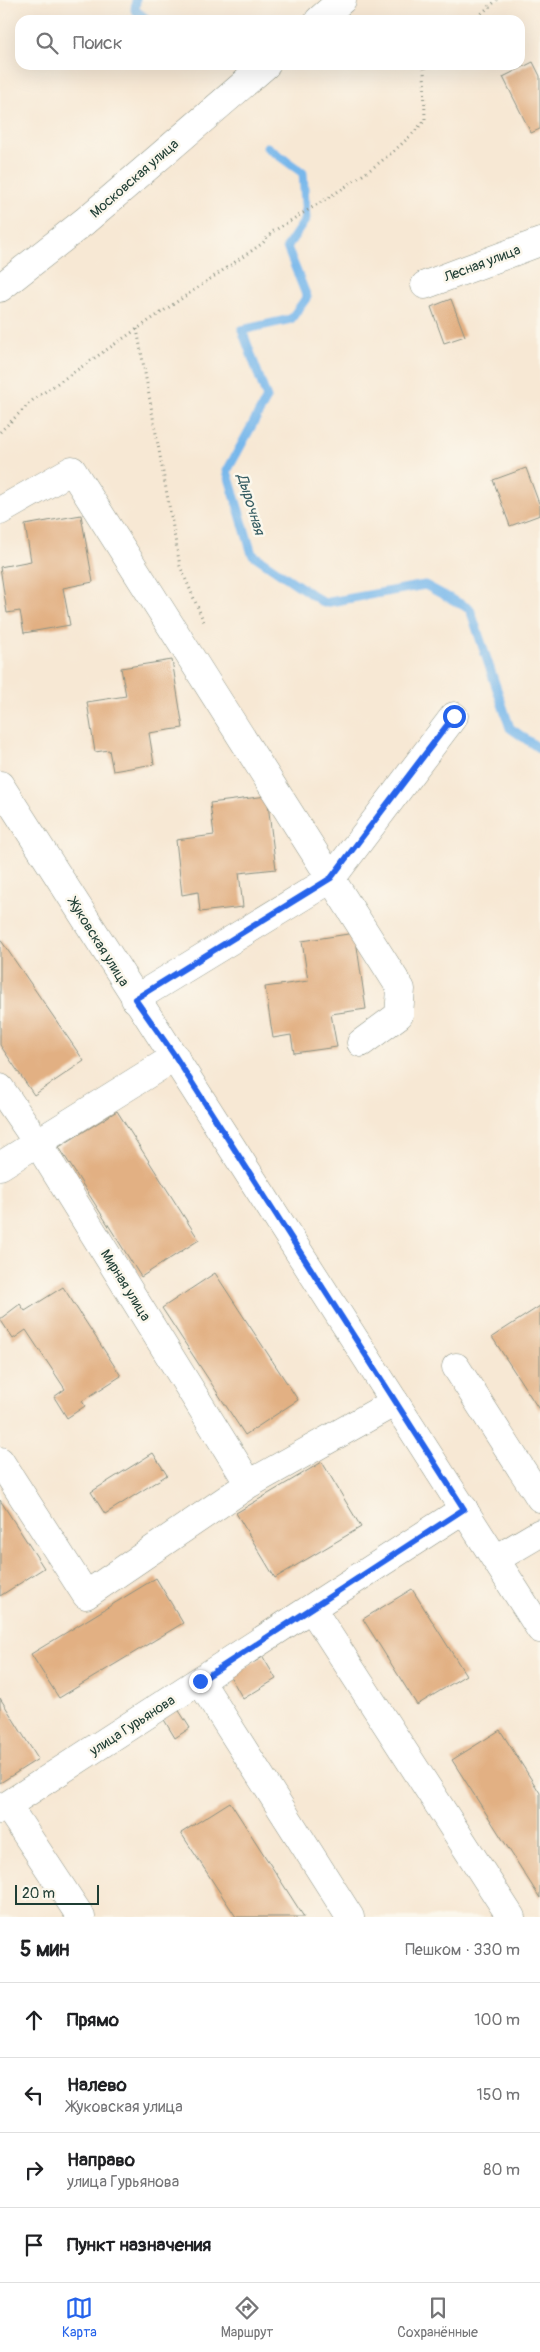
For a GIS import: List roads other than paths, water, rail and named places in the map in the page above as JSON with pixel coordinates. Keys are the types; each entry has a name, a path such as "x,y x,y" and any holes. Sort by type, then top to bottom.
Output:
{"main road":[{"path":"325,15 342,0"},
{"name":"Московская улица","path":"0,288 85,220 260,70"},
{"name":"Лесная улица","path":"425,285 540,242"},
{"path":"0,511 72,470 401,989 399,1015 361,1043"},
{"path":"135,999 331,878 454,716"},
{"name":"Жуковская улица","path":"0,785 135,999 175,1056 540,1629"},
{"path":"0,1166 175,1056"},
{"name":"Мирная улица","path":"0,1088 37,1142 249,1484"},
{"path":"456,1367 540,1498"},
{"path":"0,1460 86,1595 249,1484 395,1402"},
{"name":"улица Гурьянова","path":"4,1807 464,1509"},
{"path":"496,1559 540,1533"},
{"path":"312,1608 511,1917"},
{"path":"200,1681 350,1917"},
{"path":"4,1807 81,1917"}],"waterway":[{"name":"Дырочная","path":"136,0 135,10 142,15"},
{"name":"Дырочная","path":"267,147 303,173 306,219 287,247 307,297 291,319 242,330 267,398 227,471 252,554 324,603 425,585 470,609 510,728 540,749"}]}
